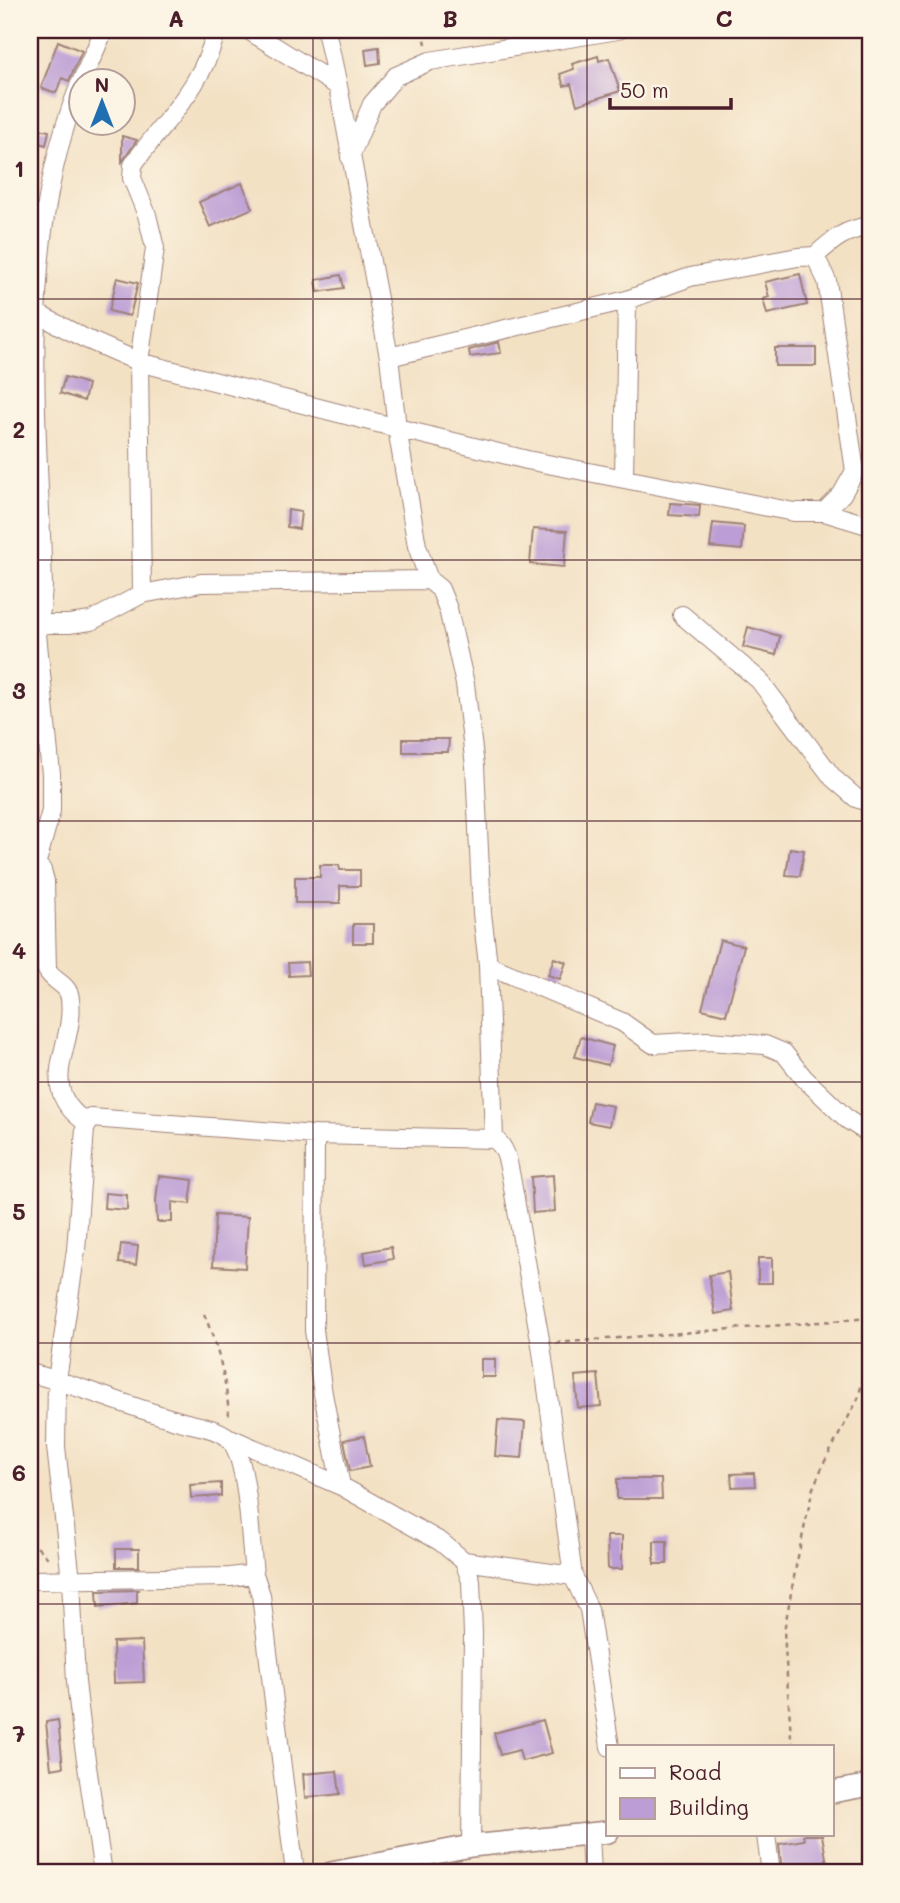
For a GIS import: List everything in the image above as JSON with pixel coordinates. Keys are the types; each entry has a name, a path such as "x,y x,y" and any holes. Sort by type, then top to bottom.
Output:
{"street":[{"path":"88,66 104,30"},
{"path":"142,594 139,362 155,248 152,229 132,178 134,166 204,70 216,30"},
{"path":"248,30 338,86"},
{"path":"326,30 389,357 397,428 417,546 429,580 440,589 448,609 465,684 475,766 482,913 488,965 494,1139"},
{"path":"350,157 372,104 396,76 430,61 618,30"},
{"path":"66,128 44,222 33,311 43,586 41,610 33,625 51,774 51,811 33,863 42,870 45,881 47,971 51,978 69,991 71,1000 67,1036 58,1076 62,1098 73,1114 87,1123"},
{"path":"389,357 626,300 690,277 815,256 834,239 852,229 870,226"},
{"path":"815,256 827,281 863,469 824,512"},
{"path":"624,478 626,300"},
{"path":"33,311 84,338 139,362 527,460 794,512 824,512 870,526"},
{"path":"33,625 91,621 142,594 201,583 429,580"},
{"path":"682,615 759,680 833,778 856,798 870,803"},
{"path":"488,965 622,1022 653,1044 708,1041 765,1045 784,1053 804,1078 848,1120 870,1135"},
{"path":"103,1873 80,1720 71,1580 55,1447 57,1380 76,1250 87,1123 91,1118 315,1135 494,1139 500,1143 508,1165 541,1345 573,1576 589,1609 611,1745"},
{"path":"315,1135 314,1329 323,1394 341,1486"},
{"path":"30,1373 153,1414 209,1429 341,1486 441,1542 464,1561 471,1581 473,1634 471,1846"},
{"path":"230,1438 237,1450 244,1481 254,1574 261,1595 295,1873"},
{"path":"464,1561 573,1576"},
{"path":"30,1580 230,1577 254,1574"},
{"path":"834,1792 870,1785"},
{"path":"331,1873 409,1866 471,1846 599,1833 592,1873"},
{"path":"766,1836 771,1873"}],"path":[{"path":"204,1314 217,1344 228,1397 230,1438"},
{"path":"541,1345 870,1318"},
{"path":"793,1745 784,1631 797,1561 813,1488 858,1399 870,1351"}],"building":[{"path":"58,41 82,51 76,66 66,66 66,80 62,78 56,93 41,88"},
{"path":"379,47 380,63 367,65 365,49"},
{"path":"598,56 599,61 609,58 620,91 577,105 571,84 564,86 560,74 574,69 572,64"},
{"path":"30,127 49,131 46,145 30,141"},
{"path":"122,136 137,140 122,162"},
{"path":"242,183 253,208 210,227 199,202"},
{"path":"800,274 807,305 767,314 763,299 769,297 765,282"},
{"path":"341,275 344,288 318,292 316,280"},
{"path":"117,278 138,283 130,316 109,311"},
{"path":"499,342 501,353 470,357 469,350"},
{"path":"775,348 816,348 816,366 775,366"},
{"path":"65,377 88,384 84,401 60,393"},
{"path":"670,503 700,505 699,517 669,515"},
{"path":"288,510 301,512 299,529 287,527"},
{"path":"713,523 744,526 742,550 710,547"},
{"path":"533,529 567,531 564,567 530,564"},
{"path":"748,627 780,636 776,655 743,647"},
{"path":"403,739 449,739 448,752 403,752"},
{"path":"790,848 804,850 800,876 786,875"},
{"path":"320,865 339,865 340,870 360,870 360,886 340,886 340,903 295,903 295,877 320,877"},
{"path":"353,924 373,924 373,943 353,943"},
{"path":"720,940 744,946 726,1015 702,1009"},
{"path":"554,958 566,962 560,979 548,975"},
{"path":"307,962 308,975 289,976 288,963"},
{"path":"581,1037 613,1046 608,1065 575,1057"},
{"path":"592,1102 613,1106 609,1126 588,1122"},
{"path":"553,1175 555,1211 533,1213 531,1177"},
{"path":"159,1176 193,1180 190,1204 172,1202 172,1222 157,1222"},
{"path":"105,1193 127,1195 127,1210 104,1208"},
{"path":"215,1215 248,1217 245,1268 213,1266"},
{"path":"121,1244 138,1246 136,1265 119,1263"},
{"path":"391,1247 393,1259 366,1264 364,1252"},
{"path":"758,1258 772,1258 772,1283 758,1283"},
{"path":"728,1272 733,1311 715,1314 709,1275"},
{"path":"481,1359 495,1359 495,1377 481,1377"},
{"path":"598,1374 601,1406 578,1408 575,1376"},
{"path":"498,1420 525,1422 522,1458 495,1456"},
{"path":"364,1436 370,1467 350,1471 344,1440"},
{"path":"754,1473 755,1486 732,1487 731,1474"},
{"path":"617,1479 661,1479 662,1499 617,1499"},
{"path":"221,1483 221,1496 191,1498 190,1485"},
{"path":"607,1536 622,1536 622,1569 608,1569"},
{"path":"654,1541 667,1541 667,1564 654,1564"},
{"path":"116,1549 139,1549 139,1567 116,1567"},
{"path":"137,1590 137,1603 98,1607 97,1591"},
{"path":"142,1641 144,1682 114,1683 113,1642"},
{"path":"58,1720 63,1767 51,1769 46,1722"},
{"path":"543,1720 552,1753 522,1761 519,1750 500,1755 494,1733"},
{"path":"337,1771 340,1794 305,1798 303,1774"},
{"path":"803,1836 822,1836 828,1870 782,1873 779,1844 804,1840"}]}
